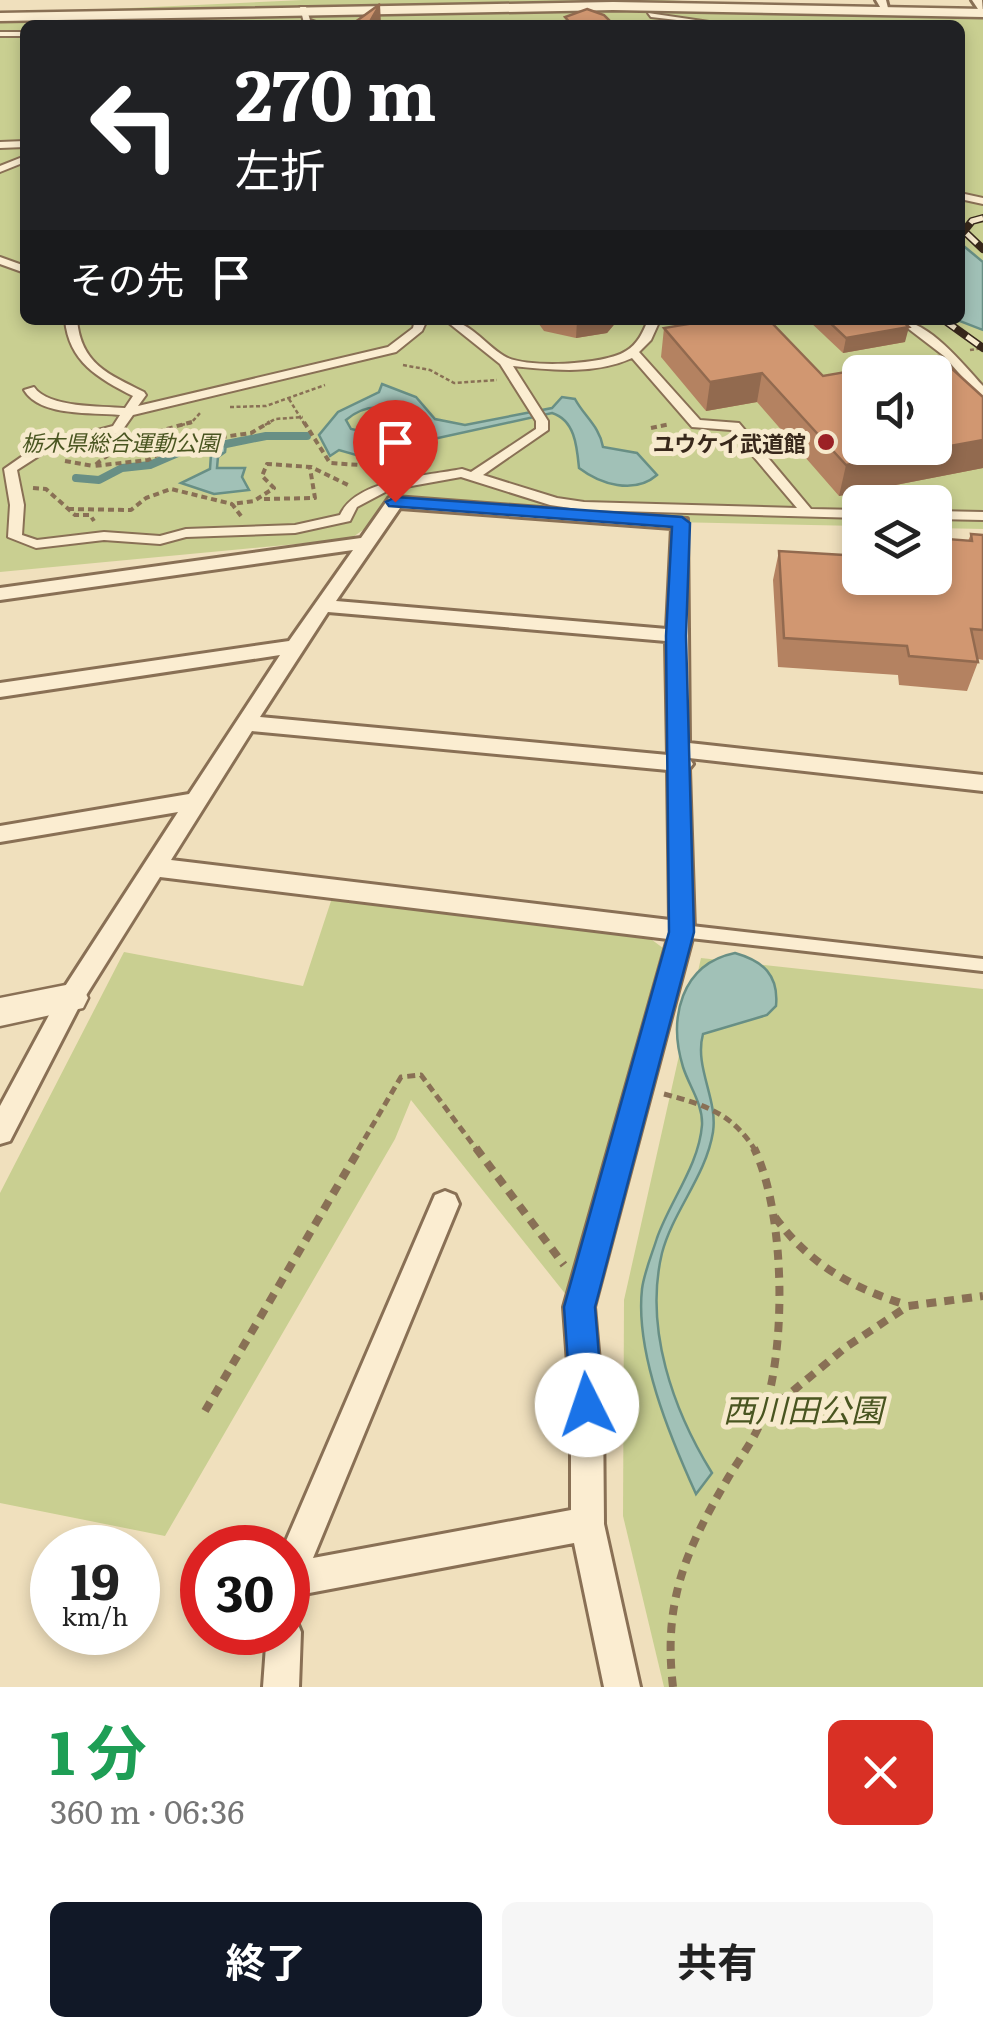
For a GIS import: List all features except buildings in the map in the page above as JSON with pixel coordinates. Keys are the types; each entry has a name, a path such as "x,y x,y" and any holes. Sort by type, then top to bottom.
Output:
{"street":[{"path":"977,0 983,12"},
{"path":"0,17 304,4 612,2 884,5 983,12"},
{"path":"651,15 684,20"},
{"path":"71,325 71,342 81,360 140,395 130,412 105,434 56,444 22,458 10,469 16,492 15,537 24,543 66,543 104,536 160,540 186,533 257,532 345,518 351,506 370,493 422,477 476,474 509,489 584,506 842,514"},
{"path":"30,390 34,397 52,405 130,412 392,350 419,325"},
{"path":"465,325 504,362 538,414 542,430 476,474"},
{"path":"504,362 574,367 633,352 651,334 653,325"},
{"path":"910,325 948,354 983,393"},
{"path":"633,352 696,424 736,426 808,513"},
{"path":"0,1132 70,998 295,646 395,502 682,523 676,636 682,932 580,1307 587,1405 587,1524 622,1687"},
{"path":"952,516 983,516"},
{"path":"0,594 364,543"},
{"path":"323,606 676,636"},
{"path":"0,690 295,646"},
{"path":"246,723 983,784"},
{"path":"0,834 196,801"},
{"path":"154,867 682,932"},
{"path":"0,1012 70,998"},
{"path":"310,1526 445,1204"},
{"path":"310,1574 587,1524"},
{"path":"281,1687 283,1655"}],"lane":[{"path":"682,932 983,964"}],"path":[{"path":"398,364 430,370 454,384 516,379"},
{"path":"226,406 248,408 289,399 336,380"},
{"path":"289,399 330,464 422,468 398,452 373,419"},
{"path":"210,406 191,423 158,429 142,442 111,451 94,466 148,460 179,443 252,434 275,420 303,417"},
{"path":"261,498 274,488 262,476 268,464 337,473 346,484 370,493"},
{"path":"68,509 86,504 131,510 145,494 184,488 218,503 314,498 310,468"},
{"path":"16,492 46,489 76,515 90,515 104,536"},
{"path":"232,504 241,514 242,526 257,532"},
{"path":"205,1411 401,1078 410,1073 421,1075 584,1292"},
{"path":"640,1086 720,1110 739,1125 755,1147 773,1214 777,1313 763,1416 674,1581 666,1645 673,1687"},
{"path":"773,1214 795,1248 847,1284 908,1306"},
{"path":"763,1416 846,1347 908,1306 983,1296"}],"green space":[{"name":"栃木県総合運動公園","path":"303,0 662,0 983,16 983,529 952,528 952,485 842,485 842,526 672,522 402,503 350,539 0,572 0,14"},
{"path":"332,898 644,934 663,948 567,1296 411,1100 395,1139 165,1536 160,1535 160,1525 110,1525 0,1503 0,1193 124,952 303,986"},
{"name":"西川田公園","path":"701,958 983,989 983,1687 664,1687 623,1516 624,1300"}],"water":[{"path":"965,247 983,262 983,330 965,323"},
{"path":"382,384 416,397 435,419 465,425 552,408 562,397 575,399 603,447 637,453 657,475 628,486 607,483 587,474 579,468 570,428 552,413 429,440 408,436 392,440 385,428 392,430 406,418 392,410 369,408 346,420 351,429 380,435 385,442 363,457 339,450 330,456 319,435 338,412 379,392"},
{"path":"222,441 226,444 225,452 218,457 217,468 245,468 242,477 249,490 214,494 181,483 210,469 211,454 198,451"},
{"path":"735,953 754,960 767,971 775,986 776,1006 767,1015 703,1034 701,1059 712,1107 713,1132 704,1164 667,1238 657,1281 666,1368 685,1423 712,1473 696,1494 649,1367 641,1314 642,1289 657,1238 700,1140 700,1110 679,1048 677,1030 683,996 702,969"}],"waterway":[{"path":"226,444 266,436 307,436"},
{"path":"76,478 99,480 122,468 150,465 187,449 198,451"}],"railway":[{"path":"965,230 972,221 983,218"},
{"path":"965,232 983,249"},
{"path":"951,325 983,348"}],"place":[{"name":"ユウケイ武道館","path":"826,442"}],"route":[{"path":"395,502 682,523 676,636 682,764 682,932 580,1307 587,1405"}]}
